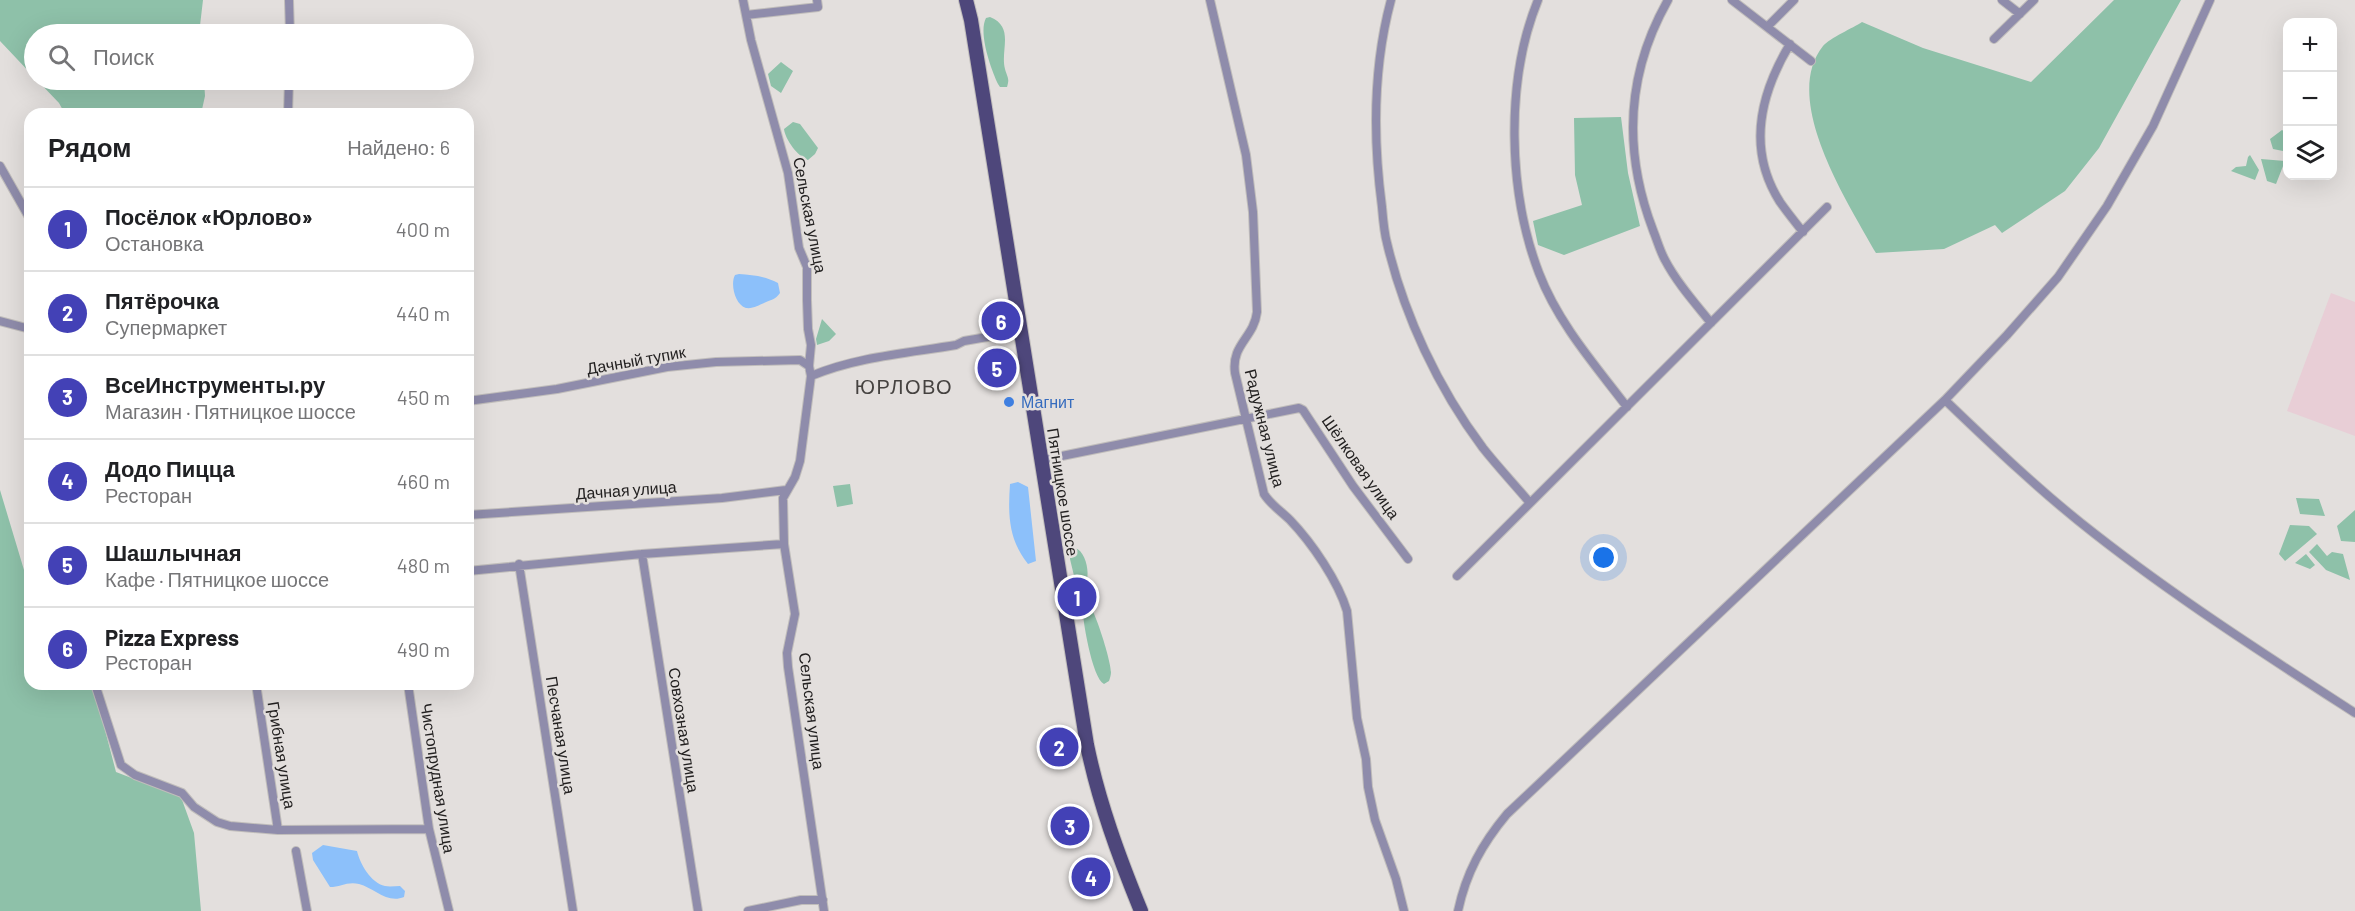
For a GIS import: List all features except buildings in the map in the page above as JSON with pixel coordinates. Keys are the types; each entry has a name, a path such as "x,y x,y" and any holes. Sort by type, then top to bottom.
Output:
{"main road":[{"name":"Пятницкое шоссе","path":"966,0 1022,331 1072,658 1095,785 1141,911"}],"street":[{"path":"289,0 290,24"},
{"name":"Сельская улица","path":"743,0 788,173 798,239 807,267 811,376 800,461 795,477 783,498 784,544 795,614 788,653 788,667 824,911"},
{"path":"746,15 818,7 817,0"},
{"name":"Радужная улица","path":"1210,0 1246,155 1253,212 1256,324 1239,348 1234,363 1264,494 1269,502 1289,519 1308,541 1342,596 1347,611 1357,718 1375,820 1396,879 1404,911"},
{"path":"1391,0 1380,57 1376,122 1378,183 1386,242 1404,298 1424,347 1454,403 1483,448 1530,503"},
{"path":"1538,0 1522,57 1514,111 1515,156 1522,212 1540,274 1563,318 1592,362 1627,407"},
{"path":"1668,0 1650,36 1640,70 1633,101 1633,144 1639,183 1665,260 1711,323"},
{"path":"1732,0 1812,61"},
{"path":"1767,27 1794,0"},
{"path":"2002,0 2020,14"},
{"path":"1995,39 2034,0"},
{"path":"1458,911 1463,887 1472,865 1490,835 1507,814 1945,400 2058,277 2107,206 2153,126 2210,0"},
{"path":"1790,44 1768,87 1761,115 1760,143 1767,171 1779,201 1803,231"},
{"path":"288,108 289,90"},
{"path":"0,166 24,208"},
{"path":"1457,576 1827,207"},
{"path":"0,321 24,327"},
{"path":"811,376 829,368 861,361 1022,331"},
{"name":"Дачный тупик","path":"474,399 557,389 677,366 716,362 800,360 809,366"},
{"path":"1945,400 2017,469 2094,534 2196,609 2355,713"},
{"name":"Шёлковая улица","path":"1246,417 1294,408 1303,410 1353,486 1408,559"},
{"path":"1042,460 1246,417"},
{"name":"Дачная улица","path":"474,515 722,498 786,490"},
{"path":"474,569 784,544"},
{"name":"Совхозная улица","path":"642,554 698,911"},
{"name":"Песчаная улица","path":"519,564 573,911"},
{"path":"97,690 121,765 135,775 182,793 194,807 217,822 230,826 278,830 429,829"},
{"name":"Грибная улица","path":"257,690 278,830"},
{"name":"Чистопрудная улица","path":"409,690 429,829 449,911"},
{"path":"296,850 307,911"},
{"path":"748,911 801,900 823,900"}],"shaded area":[{"path":"2331,293 2355,302 2355,436 2287,411"}],"green space":[{"path":"0,0 203,0 200,24 24,24 24,66 0,41"},
{"path":"2114,0 2181,0 2099,148 2065,191 2002,233 1995,225 1944,249 1876,253 1836,180 1823,151 1814,122 1809,94 1812,68 1823,46 1862,22 1923,48 2031,82"},
{"path":"990,17 998,21 1004,33 1007,87 1000,87 998,84 986,51 984,25 986,18"},
{"path":"781,62 793,71 781,93 771,86 768,74"},
{"path":"47,90 205,90 202,108 62,108"},
{"path":"1621,117 1628,173 1640,226 1564,255 1538,245 1533,221 1582,205 1575,175 1574,118"},
{"path":"793,122 800,124 818,148 808,160 796,152 785,133 784,129"},
{"path":"2283,131 2283,151 2273,149 2270,139"},
{"path":"2250,155 2259,170 2255,180 2231,171 2236,167 2246,166"},
{"path":"2261,159 2283,161 2276,184 2267,181"},
{"path":"822,319 836,334 829,341 817,345 816,339"},
{"path":"850,484 853,504 837,507 833,486"},
{"path":"0,490 24,570 24,690 95,690 116,772 181,797 194,833 201,911 0,911"},
{"path":"2296,498 2319,499 2325,516 2300,514"},
{"path":"2355,510 2355,542 2341,541 2337,526"},
{"path":"2290,525 2309,526 2317,534 2285,561 2279,554"},
{"path":"2317,544 2327,556 2332,552 2343,554 2350,580 2326,570 2309,552"},
{"path":"1075,548 1085,558 1088,575 1085,584 1075,580 1070,551"},
{"path":"2306,554 2315,565 2310,569 2295,563"},
{"path":"1085,598 1097,620 1110,666 1109,681 1104,684 1096,671 1088,647 1082,610 1082,602"}],"water":[{"path":"735,275 759,276 778,283 780,293 773,299 746,308 736,299 733,289"},
{"path":"1018,482 1028,487 1036,561 1028,564 1016,545 1011,526 1010,484"},
{"path":"323,845 357,851 363,867 375,881 385,886 400,886 405,891 404,897 398,899 386,897 355,883 330,887 313,860 312,853"}],"place":[{"name":"Pizza Express","path":"1001,321"},
{"name":"Шашлычная","path":"997,368"},
{"name":"Магнит","path":"1009,402"},
{"name":"Посёлок «Юрлово»","path":"1077,597"},
{"name":"Пятёрочка","path":"1059,747"},
{"name":"ВсеИнструменты.ру","path":"1070,826"},
{"name":"Додо Пицца","path":"1091,877"}],"district":[{"name":"ЮРЛОВО","path":"904,387"}]}
